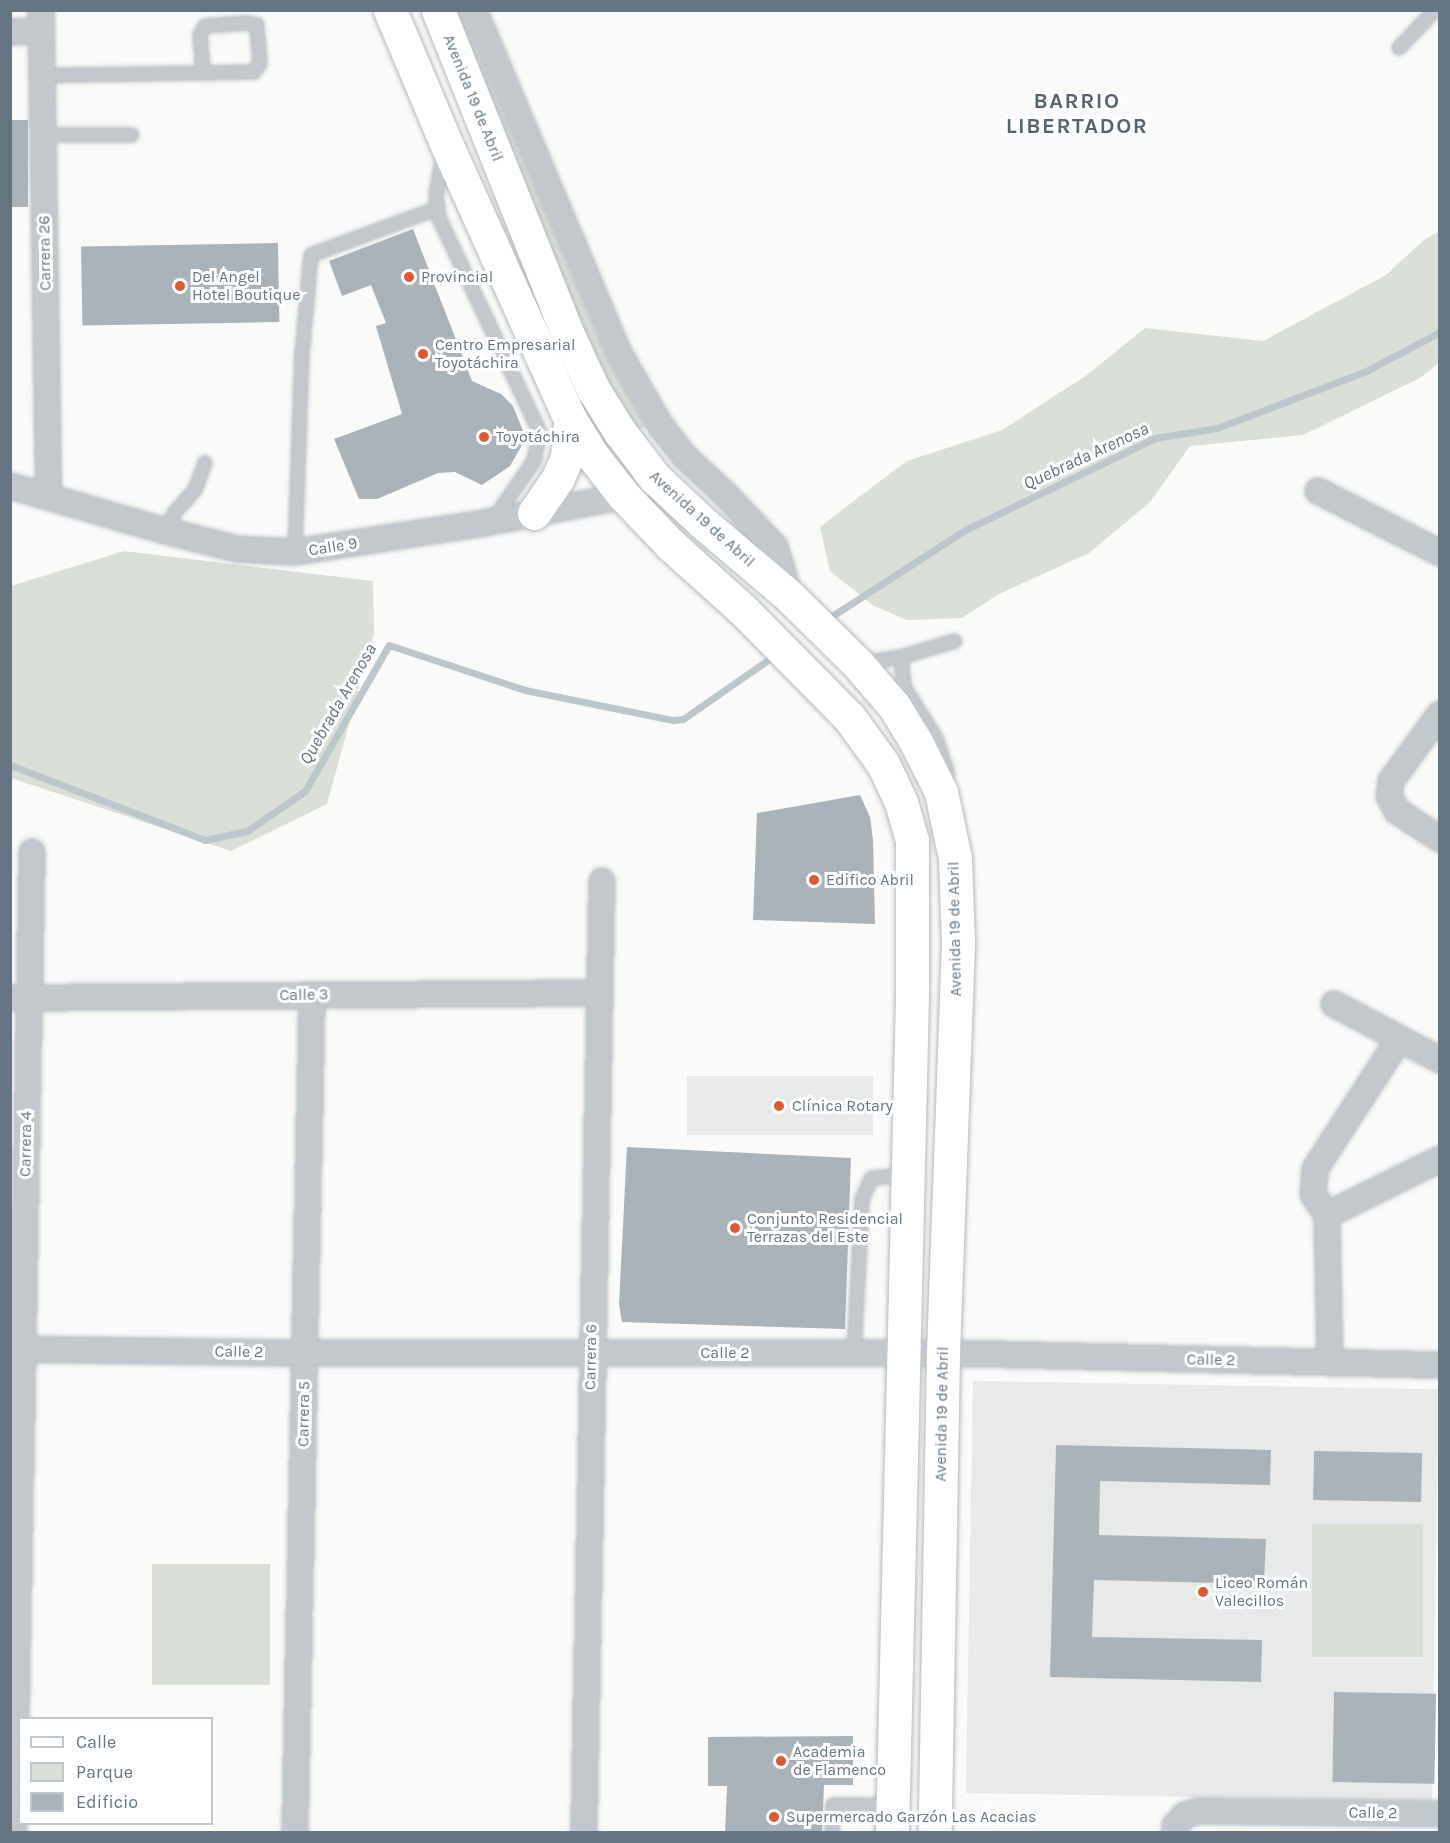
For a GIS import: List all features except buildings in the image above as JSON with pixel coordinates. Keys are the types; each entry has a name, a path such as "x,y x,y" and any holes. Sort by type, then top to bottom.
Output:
{"main road":[{"path":"390,10 445,141 570,419 592,456 624,496 671,545 810,674 849,717 883,764 901,802 912,840 904,1354 892,1819"},
{"name":"Avenida 19 de Abril","path":"438,10 569,337 593,389 620,432 655,478 789,597 858,664 894,706 916,742 941,792 955,858 958,943 943,1353 935,1833"},
{"path":"534,513 558,478 567,458 570,419"}],"street":[{"path":"474,10 619,353 660,425 684,456 726,495 775,547 789,597"},
{"path":"10,32 41,21"},
{"name":"Carrera 26","path":"41,21 50,496"},
{"name":"Calle 9","path":"10,486 237,549 295,552 491,522 624,496 655,478"},
{"path":"1318,491 1440,553"},
{"path":"1440,714 1392,781 1389,796 1397,812 1440,839"},
{"name":"Carrera 4","path":"14,1833 20,998 32,852"},
{"name":"Carrera 6","path":"584,1833 591,1353 602,881"},
{"name":"Calle 3","path":"20,998 598,993"},
{"name":"Carrera 5","path":"295,1833 312,995"},
{"path":"1334,1004 1440,1060"},
{"path":"1330,1363 1327,1215 1313,1194 1315,1169 1399,1039"},
{"path":"1327,1215 1440,1159"},
{"name":"Calle 2","path":"16,1349 306,1353 943,1353 1440,1365"},
{"name":"Calle 2","path":"1175,1833 1175,1826 1185,1815 1199,1811 1440,1814"}],"lane":[{"path":"1399,48 1435,10"},
{"path":"41,76 203,73 254,72 260,63 257,25 246,23 205,26 200,35 203,73"},
{"path":"43,135 132,135"},
{"path":"445,141 436,196 439,218 540,433 534,460 491,522"},
{"path":"295,552 302,355 310,255 438,208"},
{"path":"166,531 175,512 195,490 205,463"},
{"path":"858,664 901,657 955,641"},
{"path":"901,657 904,687 936,738 956,799 946,817"},
{"path":"854,1354 862,1199 872,1178 907,1175"},
{"path":"832,1833 833,1805 892,1819"}],"shaded area":[{"name":"Clínica Rotary","path":"687,1076 873,1076 873,1135 687,1135"},
{"name":"Liceo Román Valecillos","path":"973,1381 1439,1389 1432,1801 966,1793"}],"green space":[{"path":"450,11 460,11 604,353 646,427 635,430 596,363"},
{"path":"1439,231 1439,363 1420,378 1303,435 1190,446 1150,502 1089,553 999,594 962,618 907,620 874,606 830,571 820,527 907,461 1002,430 1087,375 1145,328 1263,341 1386,275 1424,240"},
{"path":"124,551 373,581 374,633 327,804 231,851 11,778 11,586"},
{"path":"1312,1524 1423,1524 1423,1657 1312,1657"},
{"path":"152,1564 270,1564 270,1685 152,1685"}],"waterway":[{"name":"Quebrada Arenosa","path":"829,618 965,530 1155,438 1217,428 1366,371 1440,332"},
{"name":"Quebrada Arenosa","path":"10,765 205,840 247,831 305,791 389,645 525,690 673,720 683,719 768,660"}],"place":[{"name":"Provincial","path":"409,277"},
{"name":"Del Angel Hotel Boutique","path":"180,286"},
{"name":"Centro Empresarial Toyotáchira","path":"423,354"},
{"name":"Toyotáchira","path":"484,437"},
{"name":"Edifico Abril","path":"814,880"},
{"name":"Clínica Rotary","path":"779,1106"},
{"name":"Conjunto Residencial Terrazas del Este","path":"735,1228"},
{"name":"Liceo Román Valecillos","path":"1203,1592"},
{"name":"Academia de Flamenco","path":"781,1761"},
{"name":"Supermercado Garzón Las Acacias","path":"774,1817"}],"district":[{"name":"BARRIO LIBERTADOR","path":"1077,114"}]}
